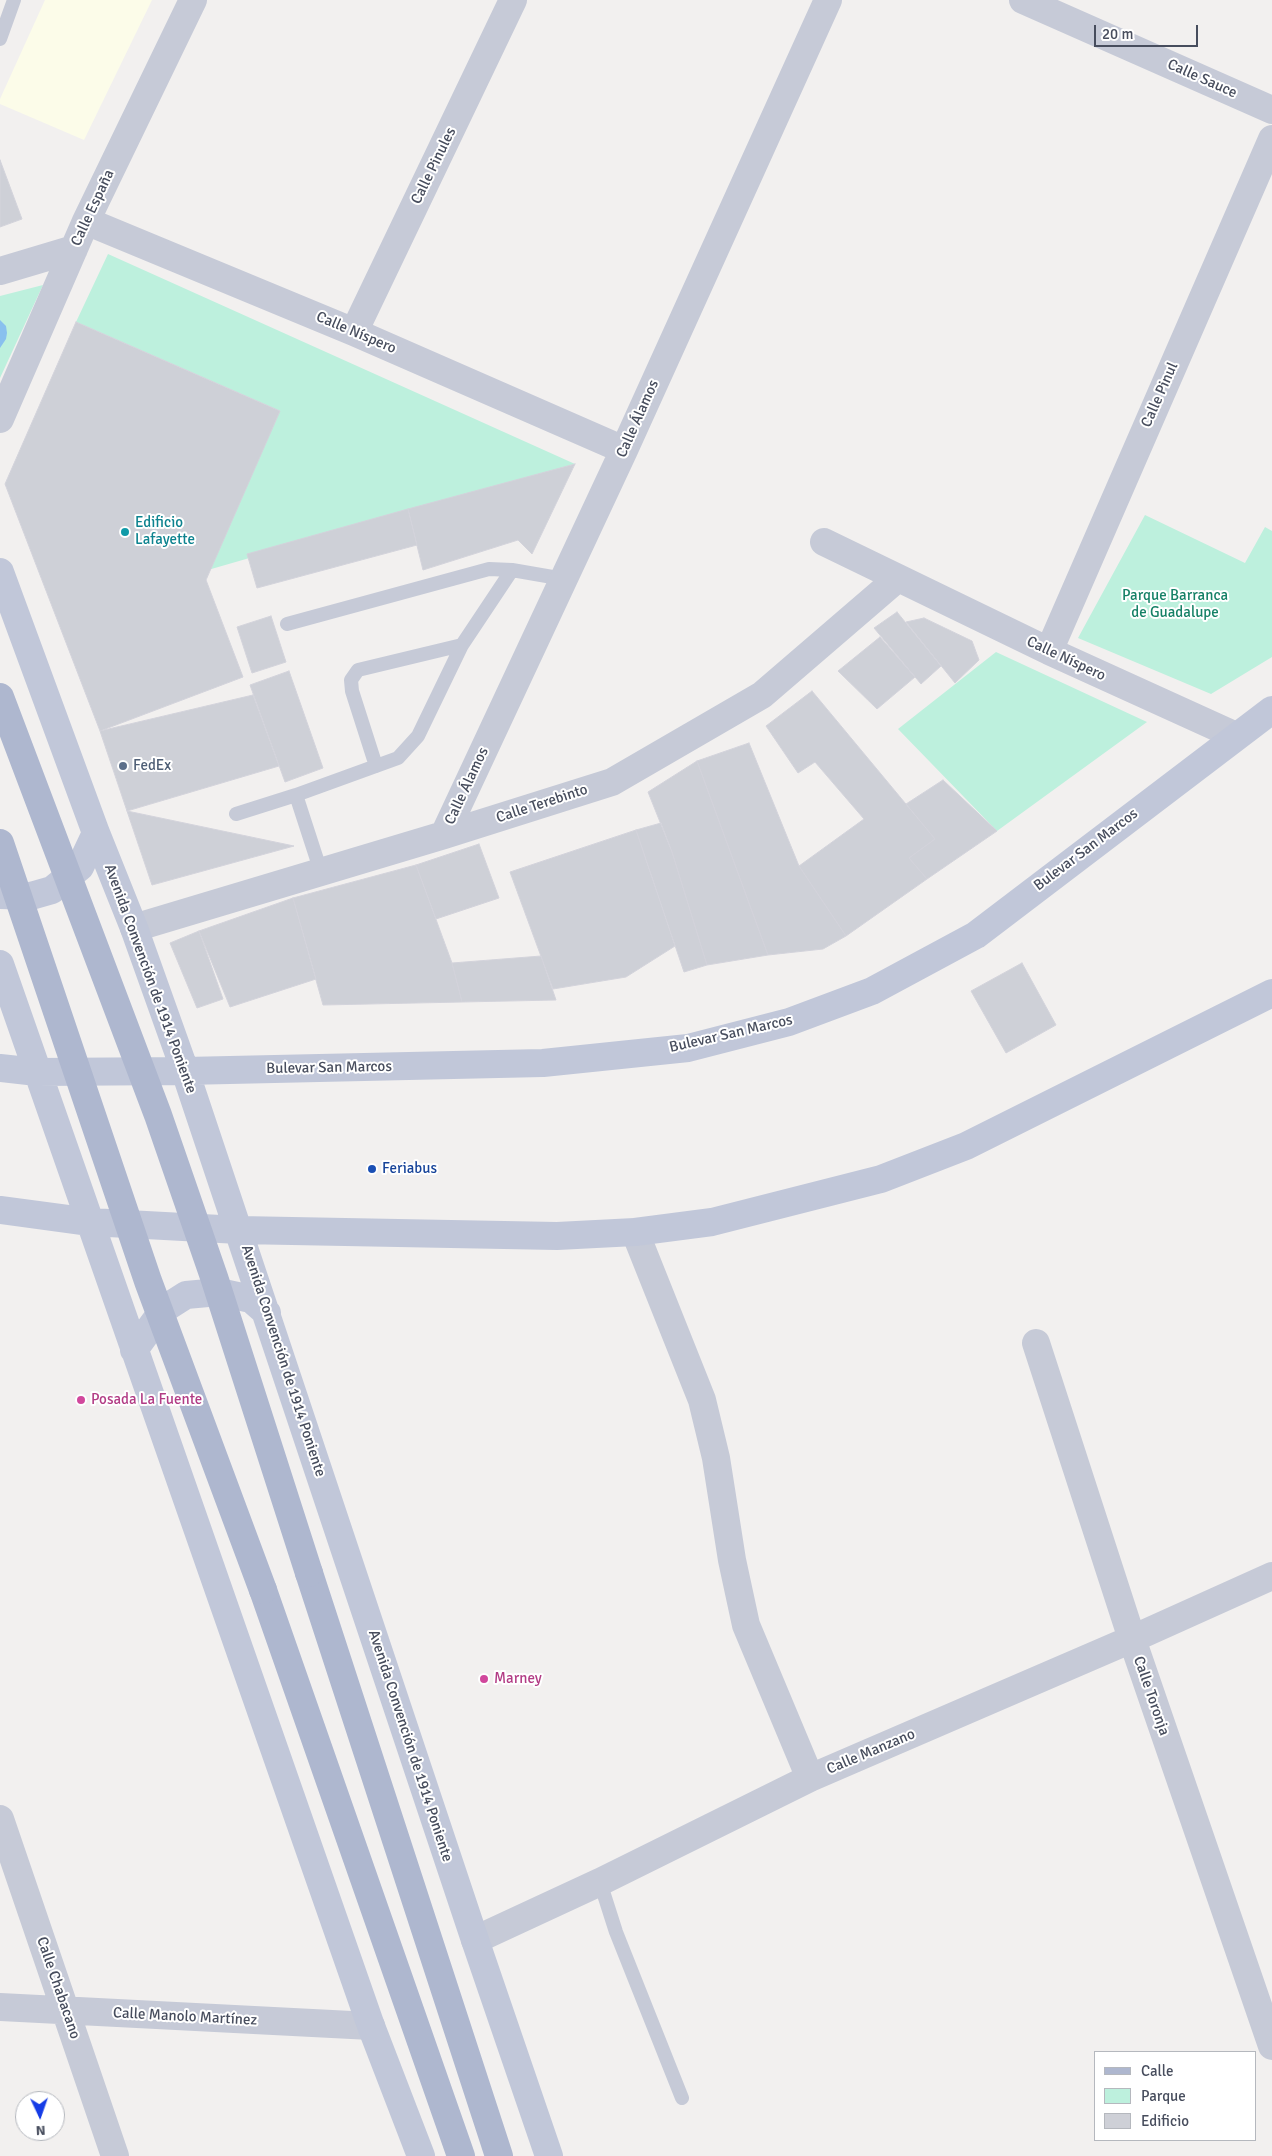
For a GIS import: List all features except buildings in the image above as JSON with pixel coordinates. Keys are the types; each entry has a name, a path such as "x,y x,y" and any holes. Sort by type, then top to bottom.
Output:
{"main road":[{"path":"0,697 158,1115 214,1277 499,2156"},
{"path":"0,843 148,1281 263,1590 461,2156"}],"street":[{"name":"Calle España","path":"0,419 86,221 193,0"},
{"name":"Calle Pinules","path":"354,332 513,0"},
{"name":"Calle Álamos","path":"444,836 624,450 828,0"},
{"name":"Calle Sauce","path":"1023,0 1272,110"},
{"name":"Calle Pinul","path":"1049,651 1272,140"},
{"name":"Calle Níspero","path":"86,221 354,332 624,450"},
{"path":"0,271 74,249"},
{"name":"Calle Níspero","path":"824,542 1049,651 1236,736"},
{"name":"Avenida Convención de 1914 Poniente","path":"0,572 96,833 134,928 185,1071 549,2156"},
{"name":"Calle Terebinto","path":"134,928 444,836 612,782 762,695 898,578"},
{"name":"Bulevar San Marcos","path":"0,1068 36,1072 185,1071 543,1063 688,1048 789,1022 872,991 976,934 1272,710"},
{"path":"0,894 30,896 52,890 80,867 96,833"},
{"path":"0,964 36,1072 371,2026 421,2156"},
{"path":"0,1210 90,1222 239,1230 557,1236 635,1232 712,1222 881,1179 966,1146 1272,993"},
{"path":"635,1232 702,1400 716,1458 732,1560 746,1625 810,1778"},
{"path":"134,1350 164,1309 186,1294 219,1292 252,1299 267,1313"},
{"name":"Calle Toronja","path":"1036,1344 1132,1639 1272,2046"},
{"name":"Calle Manzano","path":"475,1940 600,1882 810,1778 1132,1639 1272,1576"},
{"name":"Calle Chabacano","path":"0,1819 115,2156"},
{"name":"Calle Manolo Martínez","path":"0,2007 66,2012 371,2026"}],"lane":[{"path":"0,39 14,0"},
{"path":"287,624 488,569 512,570 564,579"},
{"path":"236,814 296,795 398,758 418,736 462,645 512,570"},
{"path":"376,766 350,680 358,670 462,645"},
{"path":"296,795 321,872"},
{"path":"600,1882 616,1932 682,2098"}],"shaded area":[{"path":"45,0 152,0 84,140 0,104 0,99"}],"green space":[{"path":"108,254 575,464 201,572 280,411 76,322"},
{"path":"43,285 0,378 0,296"},
{"name":"Parque Barranca de Guadalupe","path":"1145,515 1245,563 1265,527 1272,531 1272,657 1211,694 1078,638"},
{"path":"996,652 1147,722 997,831 898,729"}],"water":[{"path":"0,320 6,326 7,333 6,339 0,348"}],"place":[{"name":"Edificio Lafayette","path":"125,532"},
{"name":"FedEx","path":"123,766"},
{"name":"Feriabus","path":"372,1169"},
{"name":"Posada La Fuente","path":"81,1400"},
{"name":"Marney","path":"484,1679"}]}
